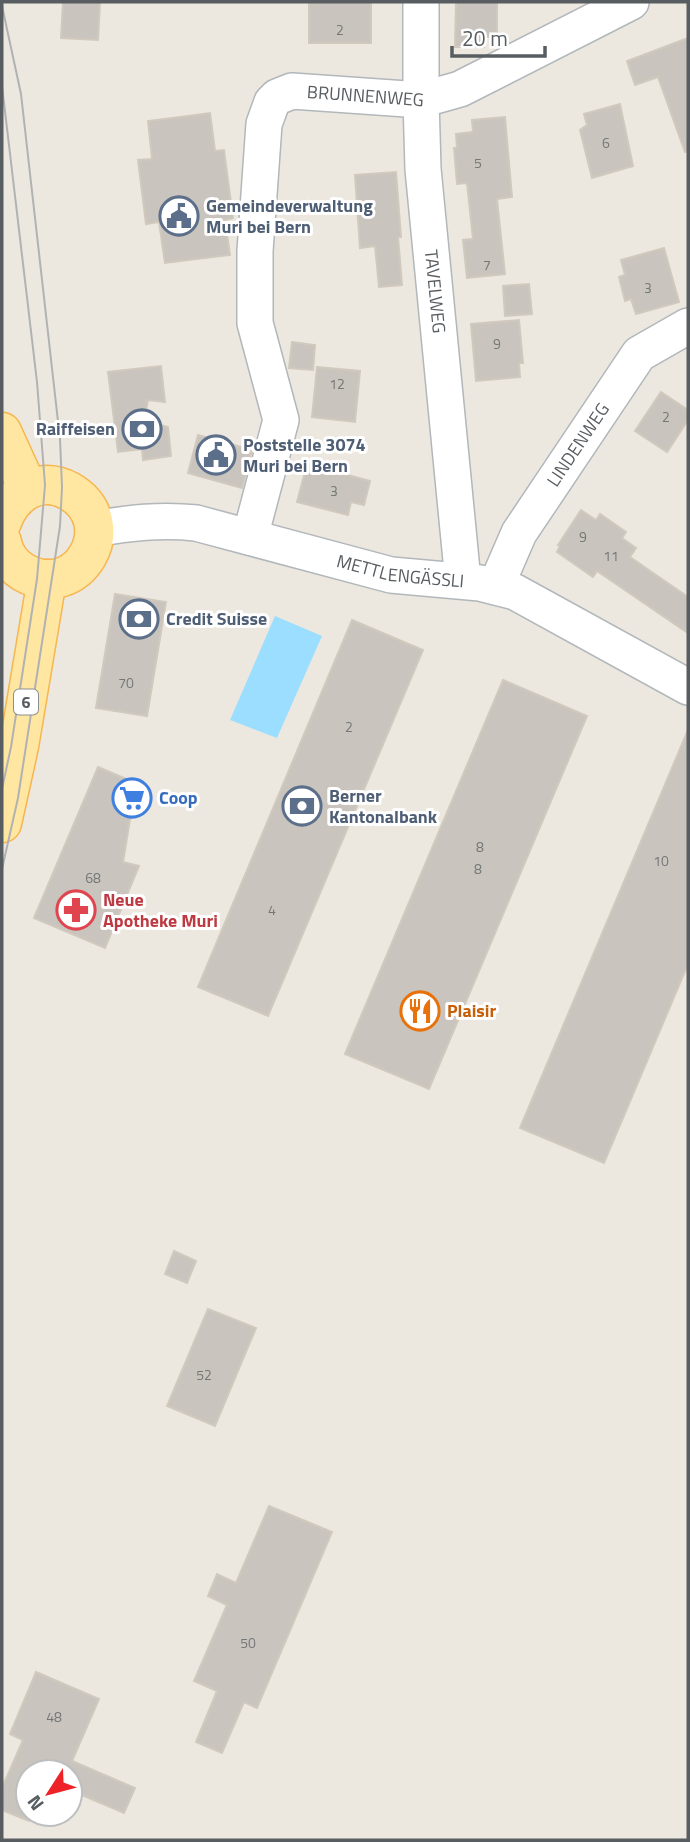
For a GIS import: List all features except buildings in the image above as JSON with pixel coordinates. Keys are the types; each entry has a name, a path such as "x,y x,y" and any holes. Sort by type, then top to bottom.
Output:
{"main road":[{"path":"2,432 28,489"},
{"path":"2,522 6,510 15,498 28,489 52,485 62,487 77,496 89,511 94,529 94,541 83,563 64,577 37,579 19,569 10,560 2,542"},
{"name":"6","path":"2,823 19,746 47,579"}],"street":[{"name":"TAVELWEG","path":"421,2 423,169 480,583"},
{"name":"BRUNNENWEG","path":"250,537 281,419 255,323 255,251 264,124 268,110 277,97 292,91 421,100 460,89 631,2"},
{"name":"LINDENWEG","path":"480,583 519,533 639,354 688,326"},
{"name":"METTLENGÄSSLI","path":"94,529 142,521 174,520 196,523 391,575 480,583 515,592 688,687"}],"water":[{"path":"275,616 322,636 277,738 230,720"}],"tram line":[{"path":"2,6 21,94 60,439 62,487 60,526 18,798 2,869"},
{"path":"2,86 37,382 45,485 37,579 2,789"}],"place":[{"name":"Gemeindeverwaltung Muri bei Bern","path":"179,216"},
{"name":"Raiffeisen","path":"142,429"},
{"name":"Poststelle 3074 Muri bei Bern","path":"216,455"},
{"name":"Credit Suisse","path":"139,619"},
{"name":"Coop","path":"132,798"},
{"name":"Berner Kantonalbank","path":"302,806"},
{"name":"Neue Apotheke Muri","path":"76,910"},
{"name":"Plaisir","path":"420,1011"}]}
